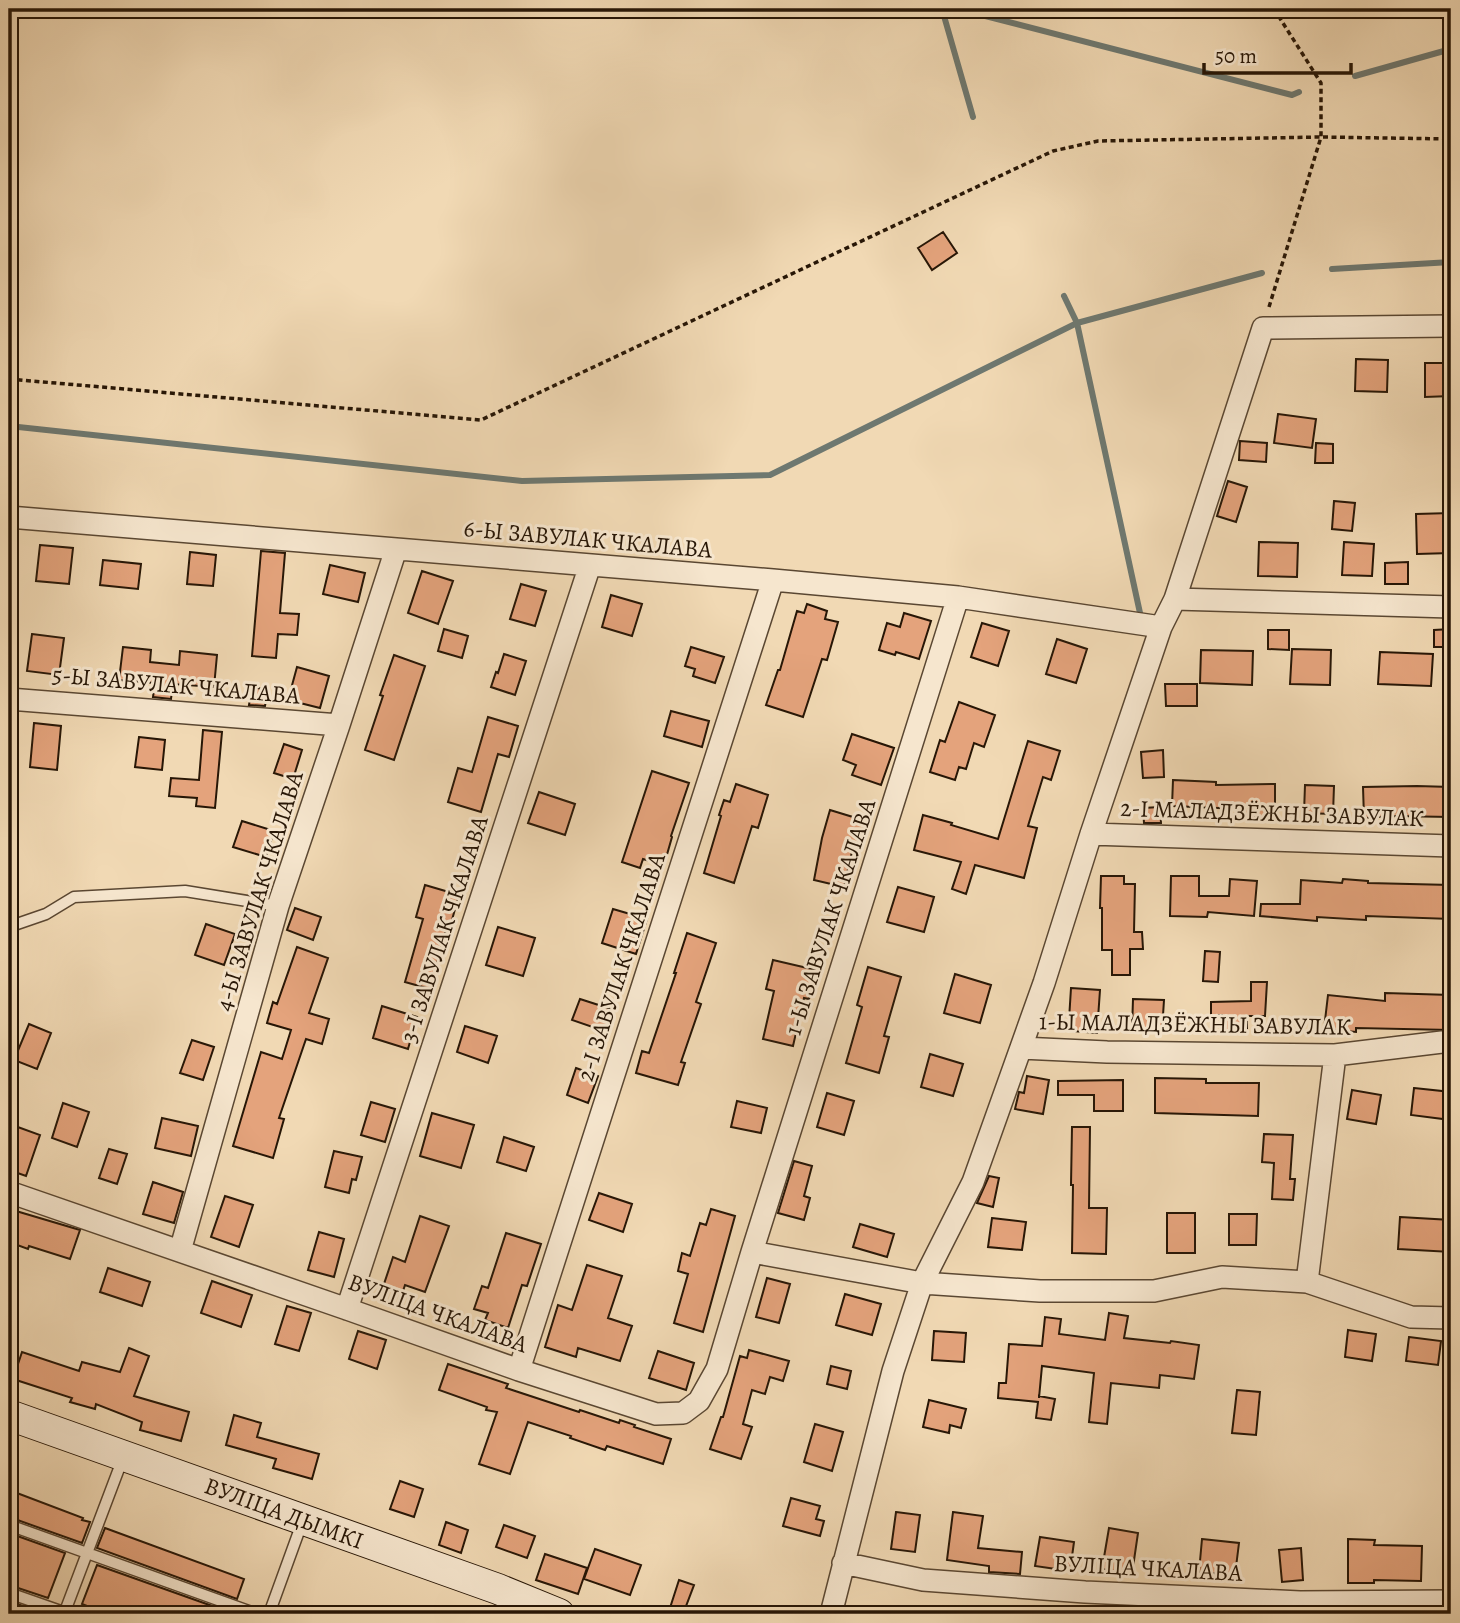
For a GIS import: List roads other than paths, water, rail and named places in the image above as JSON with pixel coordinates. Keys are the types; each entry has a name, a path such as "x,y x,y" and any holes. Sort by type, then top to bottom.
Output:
{"street":[{"path":"831,1614 893,1371 922,1283 973,1182 1021,1048 1161,627 1175,599 1263,328 1451,326"},
{"name":"6-Ы ЗАВУЛАК ЧКАЛАВА","path":"9,517 958,597 1161,627"},
{"name":"4-Ы ЗАВУЛАК ЧКАЛАВА","path":"180,1251 278,906 396,549"},
{"name":"3-І ЗАВУЛАК ЧКАЛАВА","path":"347,1309 590,565"},
{"name":"2-І ЗАВУЛАК ЧКАЛАВА","path":"519,1370 773,580"},
{"name":"1-Ы ЗАВУЛАК ЧКАЛАВА","path":"752,1252 958,597"},
{"path":"1175,599 1451,607"},
{"name":"5-Ы ЗАВУЛАК ЧКАЛАВА","path":"9,699 339,725"},
{"name":"2-І МАЛАДЗЁЖНЫ ЗАВУЛАК","path":"1091,834 1451,846"},
{"name":"1-Ы МАЛАДЗЁЖНЫ ЗАВУЛАК","path":"1021,1048 1335,1055 1451,1043"},
{"path":"1307,1282 1335,1055"},
{"name":"ВУЛІЦА ЧКАЛАВА","path":"9,1192 519,1370 656,1413 683,1413 699,1401 717,1369 752,1252"},
{"path":"752,1252 922,1283 1040,1291 1154,1291 1222,1277 1307,1282 1411,1317 1451,1318"},
{"name":"ВУЛІЦА ДЫМКІ","path":"9,1415 498,1589 559,1614"},
{"name":"ВУЛІЦА ЧКАЛАВА","path":"843,1563 923,1580 1085,1592 1300,1602 1451,1601"}],"lane":[{"path":"9,924 46,914 74,897 185,891 278,906"},
{"path":"9,1593 66,1614 124,1455"},
{"path":"269,1614 303,1520"},
{"path":"9,1525 257,1614"}],"waterway":[{"path":"942,9 973,117"},
{"path":"958,9 1292,95 1299,92"},
{"path":"1355,76 1451,49"},
{"path":"1332,269 1451,262"},
{"path":"1064,296 1077,323 1262,273"},
{"path":"9,426 522,481 770,475 1077,323 1140,613"}]}
